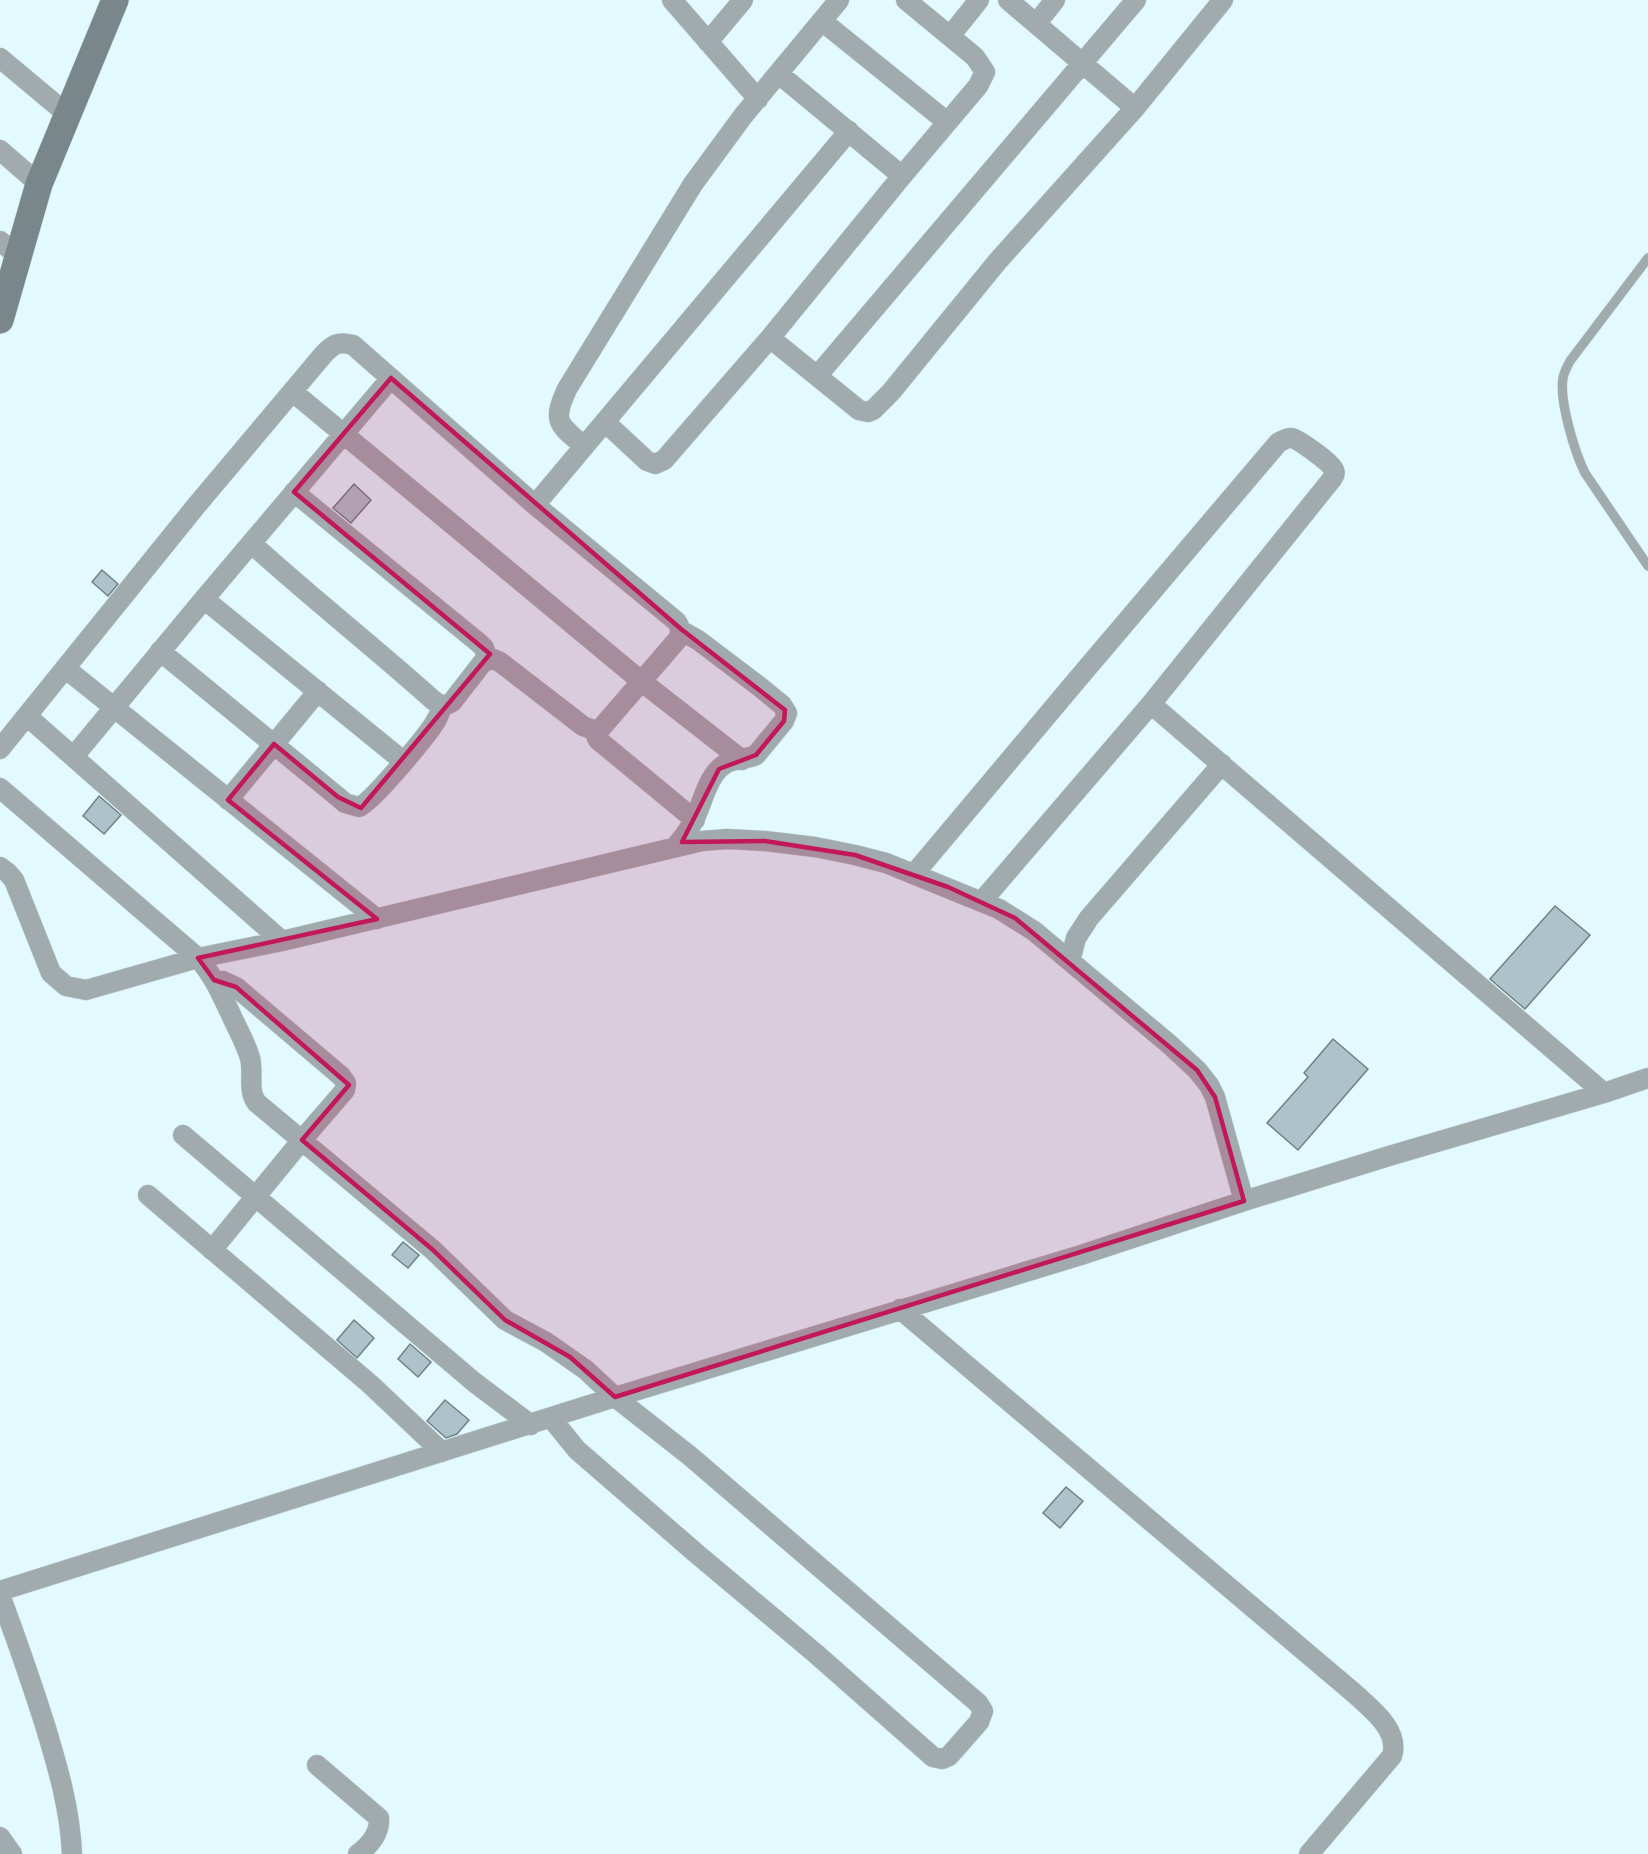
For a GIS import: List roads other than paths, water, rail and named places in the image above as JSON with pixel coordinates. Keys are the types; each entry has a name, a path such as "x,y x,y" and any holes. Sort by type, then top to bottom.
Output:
{"street":[{"path":"0,320 9,248 39,184 115,0"},
{"path":"672,0 758,99"},
{"path":"708,42 743,0"},
{"path":"584,446 567,432 558,416 559,406 567,389 693,184 736,125 839,0"},
{"path":"605,422 647,461 655,464 664,460 770,338 978,86 985,72 975,57 906,0"},
{"path":"950,36 980,0"},
{"path":"1008,0 1135,108"},
{"path":"1036,24 1056,0"},
{"path":"818,375 1136,0"},
{"path":"770,338 859,410 868,412 878,407 997,262 1135,108 1223,0"},
{"path":"822,21 947,122"},
{"path":"0,58 67,114"},
{"path":"779,74 902,176"},
{"path":"535,505 849,131"},
{"path":"0,150 39,184"},
{"path":"0,749 196,506 330,347 343,342 353,345 535,505 676,621 680,630 678,639 602,727 594,731"},
{"path":"74,756 391,378"},
{"path":"293,392 641,681 742,760"},
{"path":"914,874 1273,450 1285,439 1292,438 1324,458 1332,466 1335,474 1151,704 982,901"},
{"path":"294,492 479,643 484,648 488,660"},
{"path":"251,543 442,706 452,702 483,662 493,659 500,662 582,726 594,731 598,740 695,820"},
{"path":"204,599 403,761"},
{"path":"675,847 695,820 711,781 719,769 727,762 750,758 761,750 784,721 787,713 760,687 698,640 680,630"},
{"path":"160,651 338,797 359,807 371,799 433,726 442,706"},
{"path":"65,668 377,919"},
{"path":"228,800 318,692"},
{"path":"1151,704 1604,1093"},
{"path":"27,716 282,941"},
{"path":"1070,961 1076,938 1085,923 1222,764"},
{"path":"0,788 198,958 214,980 249,1056 252,1065 251,1094 253,1099 433,1250 505,1320 570,1357 615,1397 690,1456 978,1702 982,1711 979,1722 948,1756 942,1759 933,1757 577,1450 551,1418"},
{"path":"0,867 14,880 20,892 51,973 66,986 86,990 198,958 377,919 702,841 727,839 765,841 814,847 886,863 982,901 1015,918 1070,961 1197,1070 1209,1085 1220,1111 1244,1201"},
{"path":"212,1250 345,1090 346,1083 236,987 214,980"},
{"path":"70,1853 70,1823 59,1775 27,1668 0,1593 615,1397 1081,1255 1389,1156 1648,1078"},
{"path":"183,1135 474,1382 531,1425"},
{"path":"148,1195 353,1369 442,1452"},
{"path":"900,1309 1354,1693 1384,1724 1393,1736 1392,1756 1309,1854"},
{"path":"316,1765 379,1818 377,1833 371,1843 358,1854"},
{"path":"0,1836 12,1854"}],"lane":[{"path":"1648,258 1570,361 1563,379 1563,391 1578,458 1585,473 1648,566"}]}
